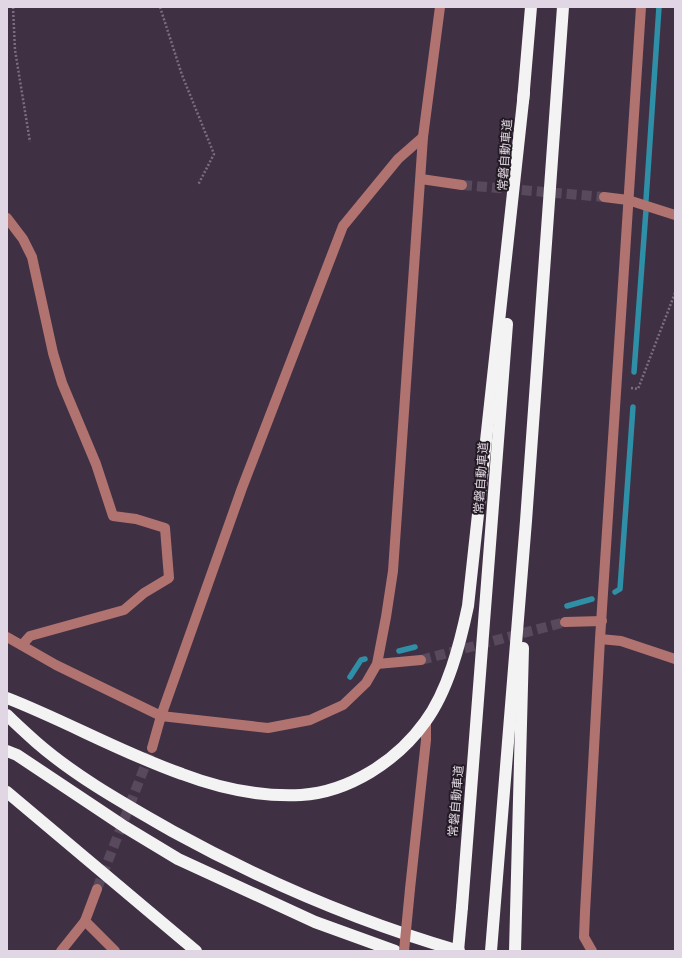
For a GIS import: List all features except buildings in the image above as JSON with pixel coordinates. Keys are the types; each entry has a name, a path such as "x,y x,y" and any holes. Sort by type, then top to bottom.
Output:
{"highway":[{"name":"常磐自動車道","path":"458,951 488,582 530,7"},
{"path":"491,951 526,521 563,7"},
{"path":"7,698 41,711 138,757 183,775 250,793 302,795 328,790 352,782 385,763 411,739 426,721 436,703 453,663 468,606 524,92"},
{"path":"515,951 517,922 526,521"},
{"path":"7,715 36,742 75,772 134,809 192,841 272,882 320,902 380,925 458,951"},
{"path":"7,751 17,755 125,827 178,859 268,902 315,922 395,951"},
{"path":"7,792 196,951"}],"street":[{"path":"7,637 56,665 161,716 268,728 310,720 343,705 366,683 377,664 393,571 423,137 440,7"},
{"path":"592,951 584,937 585,912 600,639 641,7"},
{"path":"152,748 161,716 242,488 343,226 398,159 423,137"},
{"path":"421,179 462,185"},
{"path":"604,197 628,200 675,215"},
{"path":"7,218 23,239 32,257 53,354 62,383 96,464 113,516 136,519 165,528 169,578 144,593 124,610 30,636 22,645"},
{"path":"565,622 602,621"},
{"path":"600,639 621,641 675,659"},
{"path":"377,664 421,660"},
{"path":"404,951 426,740 426,721"},
{"path":"61,951 85,921 97,889"},
{"path":"85,921 115,951"}],"path":[{"path":"13,7 15,50 30,142"},
{"path":"160,7 182,75 214,154 198,185"},
{"path":"617,386 638,389 675,293"}],"waterway":[{"path":"646,200 659,7"},
{"path":"634,372 646,210"},
{"path":"615,592 620,589 633,407"},
{"path":"567,606 592,599"},
{"path":"399,651 415,647"},
{"path":"350,677 361,660 365,659"}],"tunnel":[{"path":"462,185 604,197"},
{"path":"421,660 565,622"},
{"path":"97,889 152,748"}]}
